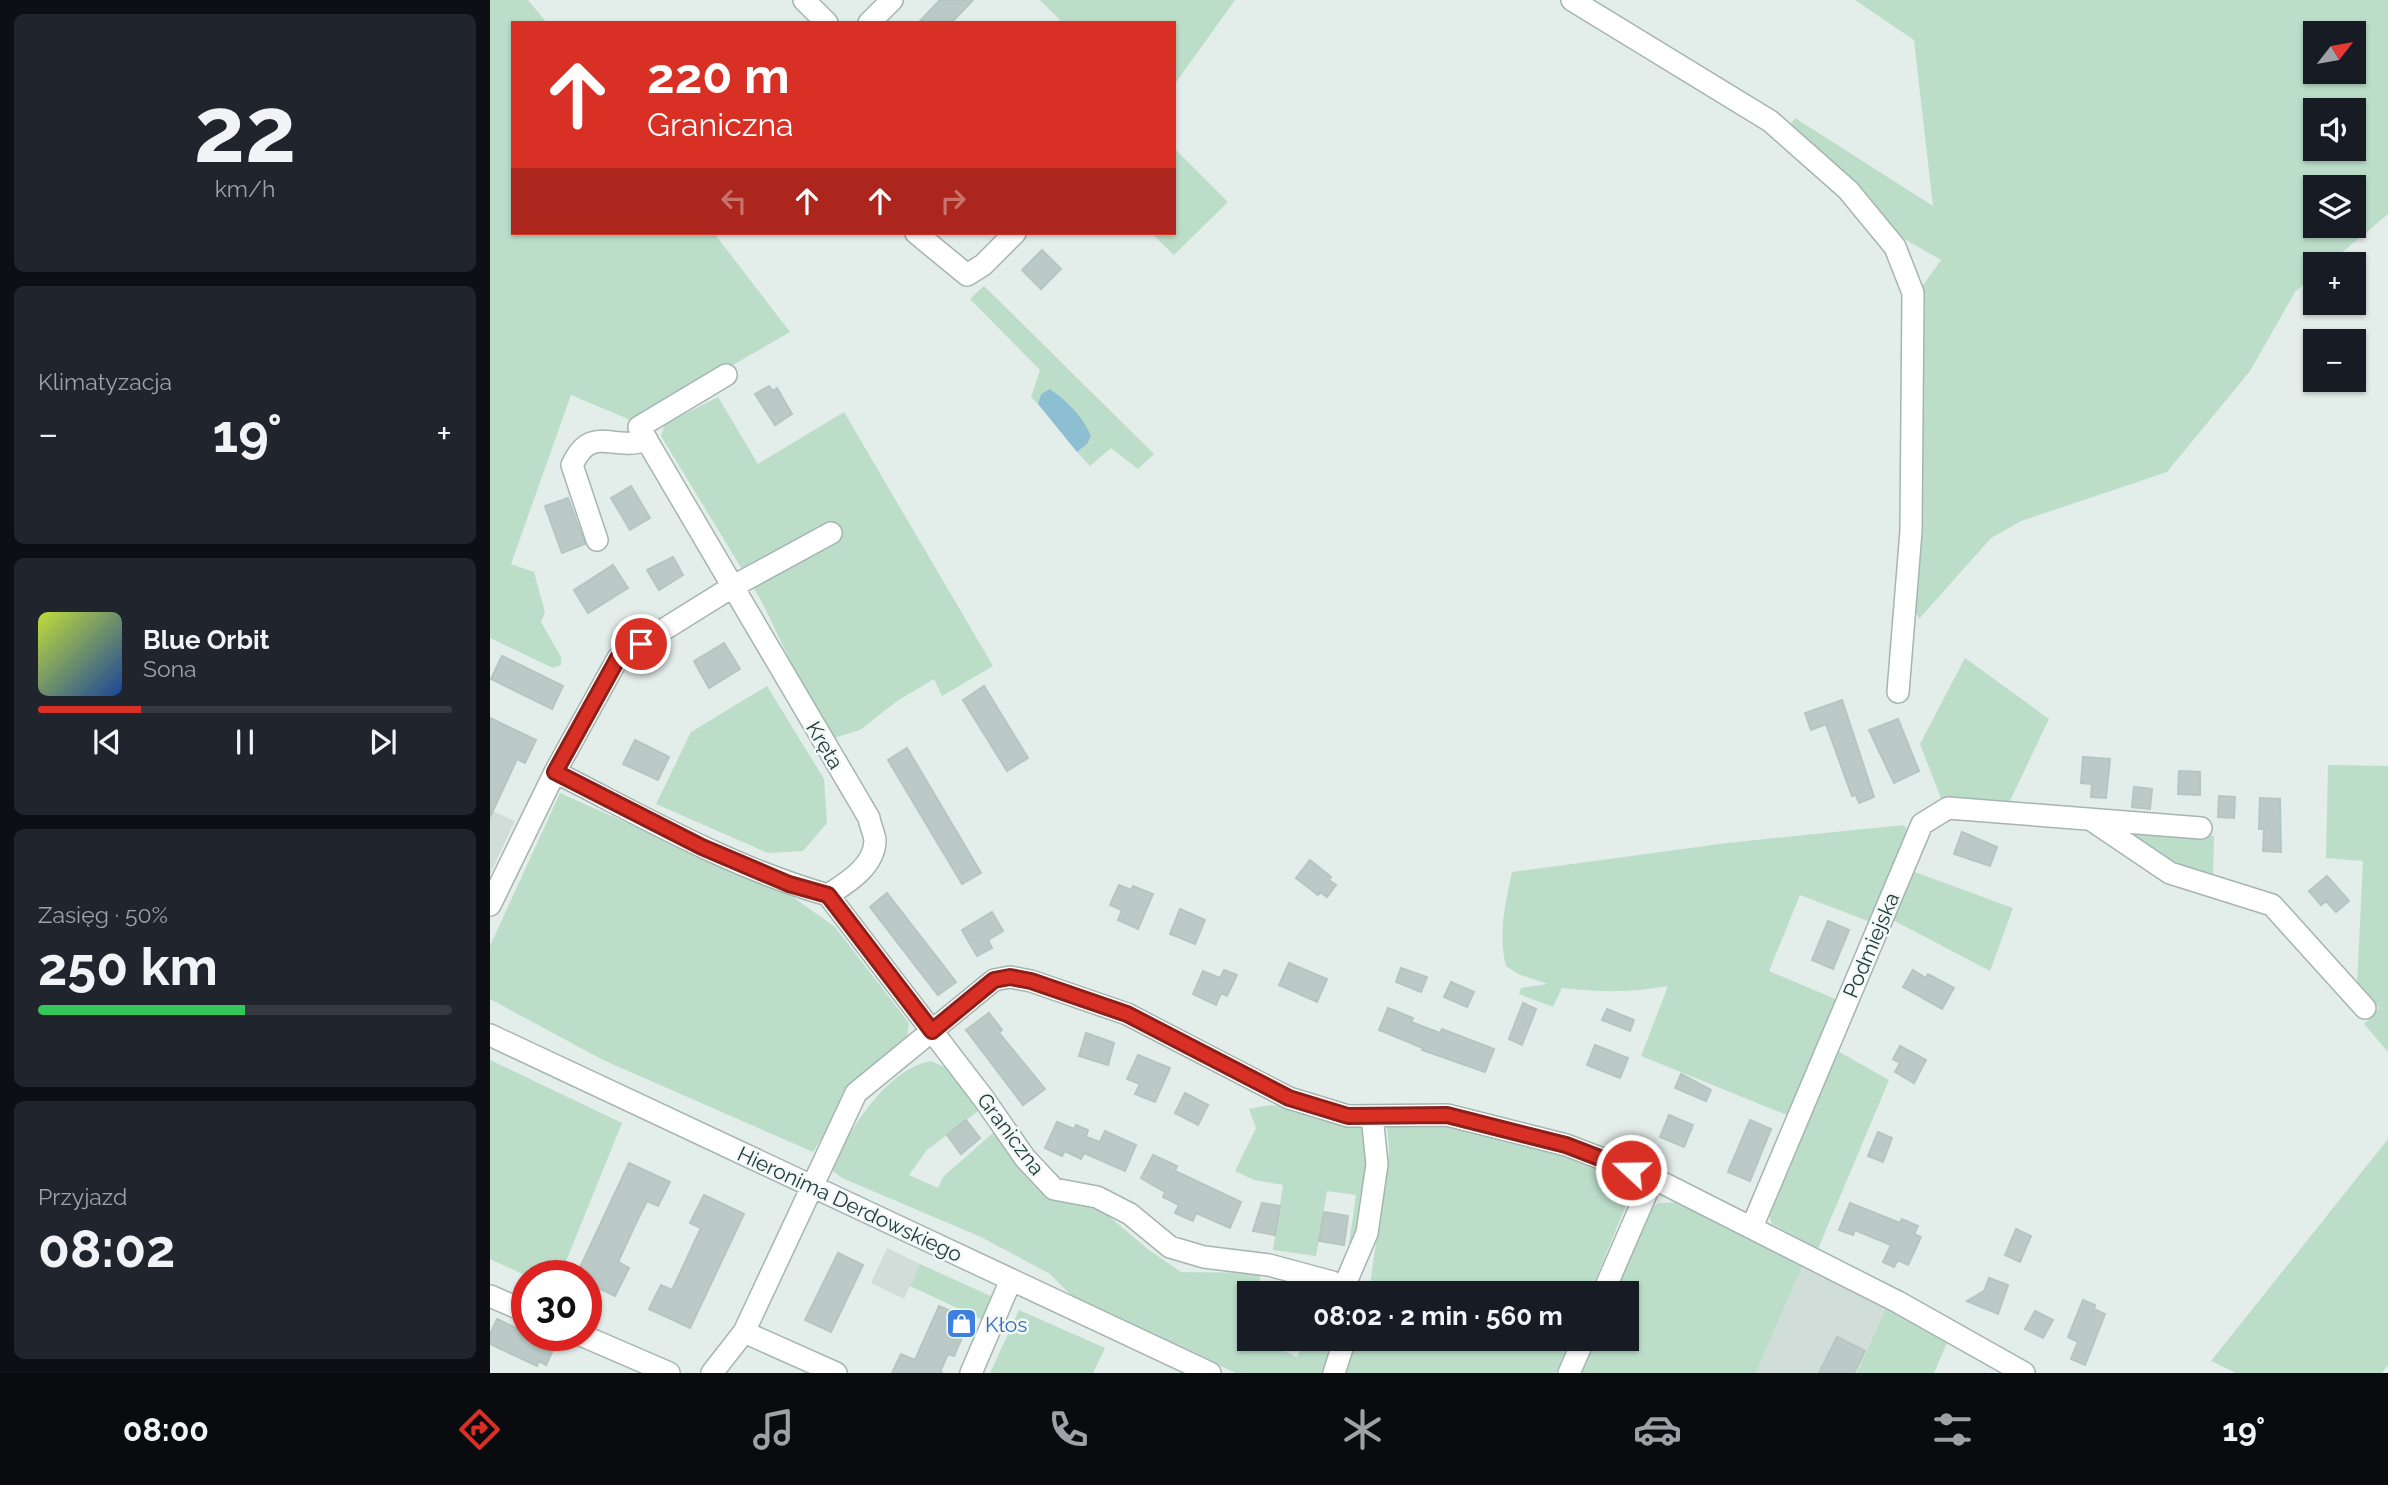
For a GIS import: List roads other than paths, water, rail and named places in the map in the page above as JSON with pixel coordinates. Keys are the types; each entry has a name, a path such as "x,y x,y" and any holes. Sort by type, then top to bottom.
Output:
{"street":[{"path":"804,0 825,21"},
{"path":"871,21 892,0"},
{"path":"1572,0 1770,121 1848,190 1895,247 1913,293 1911,531 1898,692"},
{"path":"918,235 967,275 983,265 1013,235"},
{"path":"597,540 572,465 580,449 592,442 636,444 646,440 639,427 726,375"},
{"name":"Kręta","path":"646,440 869,818 875,842 866,863 853,880 828,895"},
{"path":"490,905 555,772 618,658 732,587 831,533"},
{"path":"555,772 702,847 789,884 828,895 932,1031"},
{"name":"Podmiejska","path":"1752,1227 1922,824 1948,808 2201,828"},
{"name":"Podmiejska","path":"2091,820 2169,873 2272,905 2365,1008"},
{"path":"712,1373 744,1332 810,1186 856,1093 994,980 1010,977 1042,984 1127,1014 1289,1098 1348,1116 1447,1115 1566,1145 1653,1178 1898,1302 2024,1373"},
{"name":"Graniczna","path":"932,1031 1025,1158 1054,1189 1097,1197 1130,1214 1170,1247 1204,1256 1269,1265 1328,1281"},
{"name":"Hieronima Derdowskiego","path":"490,1035 1210,1373"},
{"name":"Graniczna","path":"1347,1281 1367,1233 1377,1164 1372,1116"},
{"path":"1608,1281 1653,1178"},
{"path":"971,1373 1011,1280"},
{"path":"490,1296 511,1305"},
{"path":"744,1332 836,1373"},
{"path":"602,1344 669,1373"},
{"path":"1334,1373 1341,1351"},
{"path":"1569,1373 1579,1351"}],"water":[{"path":"1050,389 1074,410 1091,436 1087,444 1077,452 1038,404 1041,394"}],"place":[{"name":"Kłos","path":"962,1324"}]}
